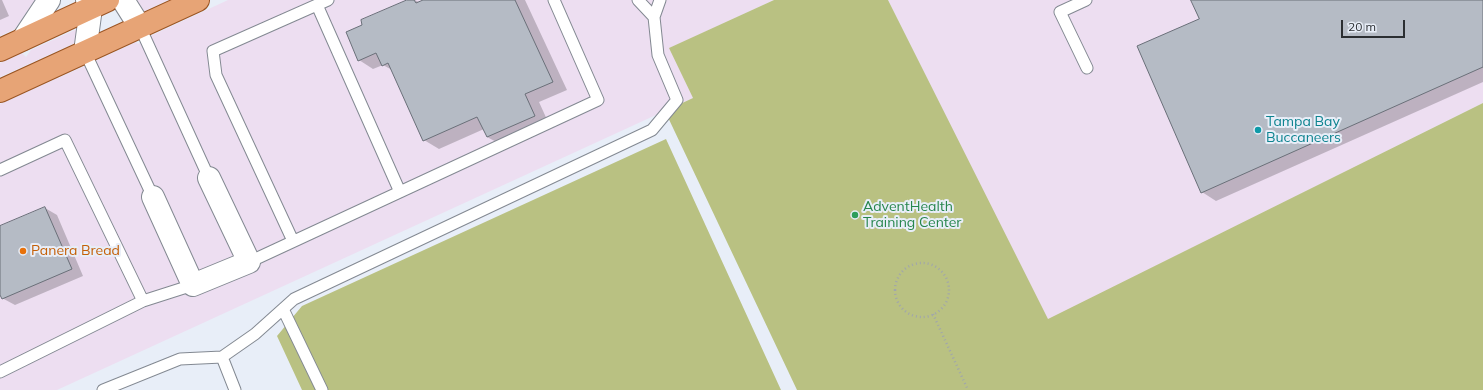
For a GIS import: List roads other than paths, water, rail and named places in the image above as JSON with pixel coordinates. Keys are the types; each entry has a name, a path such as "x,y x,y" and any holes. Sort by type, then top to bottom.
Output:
{"main road":[{"path":"0,91 198,0"},
{"path":"0,50 96,3"}],"street":[{"path":"23,40 49,0"},
{"path":"122,0 140,27"},
{"path":"85,52 96,3"},
{"path":"153,197 193,285 248,262 209,178"}],"lane":[{"path":"293,241 216,75 214,51 328,0"},
{"path":"248,262 598,100 554,0"},
{"path":"638,0 654,17"},
{"path":"102,390 180,359 222,357 255,334 294,299 652,130 677,100 658,55 654,17 660,0"},
{"path":"1086,0 1060,12 1087,68"},
{"path":"317,5 400,192"},
{"path":"140,27 209,178"},
{"path":"85,52 153,197"},
{"path":"0,170 65,140 143,301"},
{"path":"1,369 143,301 193,285"},
{"path":"283,309 322,390"},
{"path":"222,357 236,390"}],"place":[{"name":"Tampa Bay Buccaneers","path":"1258,130"},
{"name":"AdventHealth Training Center","path":"855,215"},
{"name":"Panera Bread","path":"23,251"}]}
